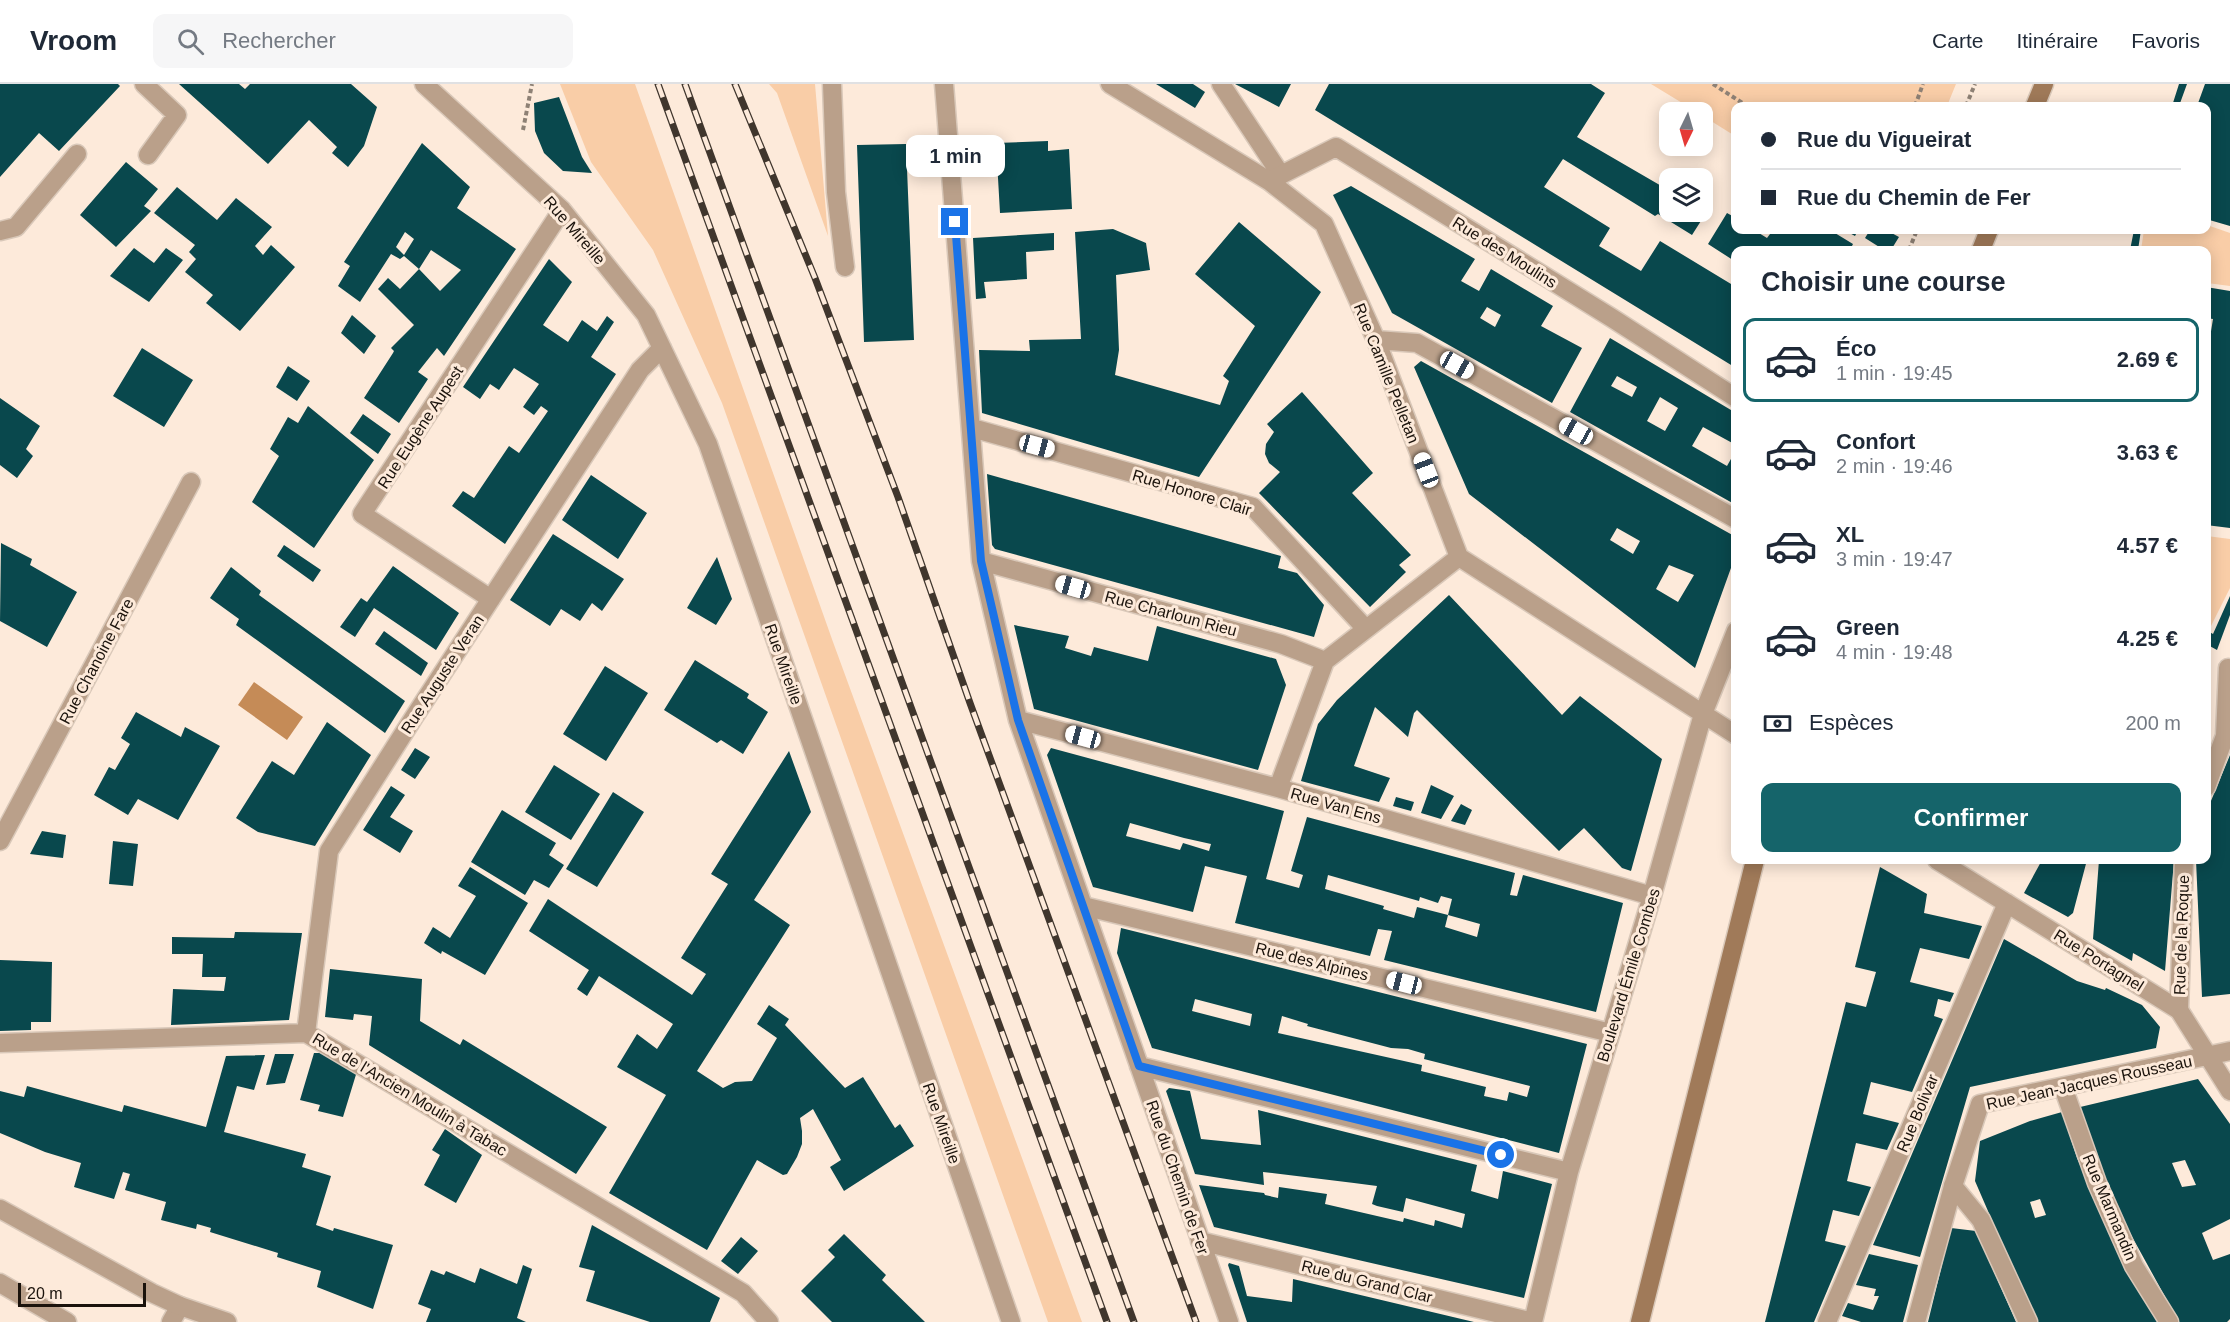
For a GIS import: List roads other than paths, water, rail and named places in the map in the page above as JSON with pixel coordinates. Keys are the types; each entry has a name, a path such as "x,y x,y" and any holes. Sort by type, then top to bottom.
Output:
{"main road":[{"path":"2037,102 2044,84"},
{"path":"1640,1322 1754,864"}],"street":[{"path":"144,84 177,116 148,155"},
{"name":"Rue Mireille","path":"424,84 562,210 646,315 708,444 1011,1322"},
{"path":"832,84 836,192 845,267"},
{"name":"Rue du Chemin de Fer","path":"944,84 981,561 1018,720 1229,1322"},
{"name":"Rue Camille Pelletan","path":"1110,84 1275,178 1324,224 1376,340 1459,557"},
{"path":"1221,84 1275,178"},
{"name":"Rue des Moulins","path":"1275,178 1336,147 1612,318 1731,395"},
{"path":"0,231 16,227 77,154"},
{"name":"Rue Eugène Aupest","path":"491,599 362,514 562,210"},
{"path":"1376,340 1417,344 1731,516"},
{"name":"Rue Auguste Veran","path":"306,1033 330,850 640,370 662,348"},
{"name":"Rue Honore Clair","path":"972,428 1253,507 1366,629"},
{"name":"Rue Chanoine Fare","path":"0,841 191,482"},
{"path":"1278,788 1325,661 1459,557 1731,732"},
{"name":"Rue Charloun Rieu","path":"981,561 1281,644 1325,661"},
{"name":"Boulevard Émile Combes","path":"1533,1322 1569,1172 1652,896 1703,714 1731,644"},
{"path":"2211,773 2225,735 2228,668 2230,669"},
{"name":"Rue Van Ens","path":"1018,720 1278,788 1652,896"},
{"name":"Rue Portagnel","path":"1944,864 2179,1010 2230,1092"},
{"name":"Rue de la Roque","path":"2179,1010 2184,864"},
{"name":"Rue Bolivar","path":"1827,1322 2007,903"},
{"name":"Rue des Alpines","path":"1083,906 1611,1033"},
{"name":"Rue de l'Ancien Moulin à Tabac","path":"0,1043 306,1033 743,1293 770,1322"},
{"name":"Rue Jean-Jacques Rousseau","path":"1916,1322 1953,1186 1980,1104 2230,1051"},
{"path":"1139,1066 1569,1172"},
{"name":"Rue Marmandin","path":"2063,1087 2097,1183 2134,1266 2169,1322"},
{"path":"1953,1186 1981,1220 2028,1322"},
{"path":"0,1209 152,1293 180,1306 227,1322"},
{"name":"Rue du Grand Clar","path":"1200,1241 1533,1322"},
{"path":"0,1283 67,1322"},
{"path":"171,1322 180,1306"}],"railway":[{"path":"658,84 1107,1322"},
{"path":"685,84 1134,1322"},
{"path":"735,84 815,278 898,497 970,703 1196,1322"}]}
